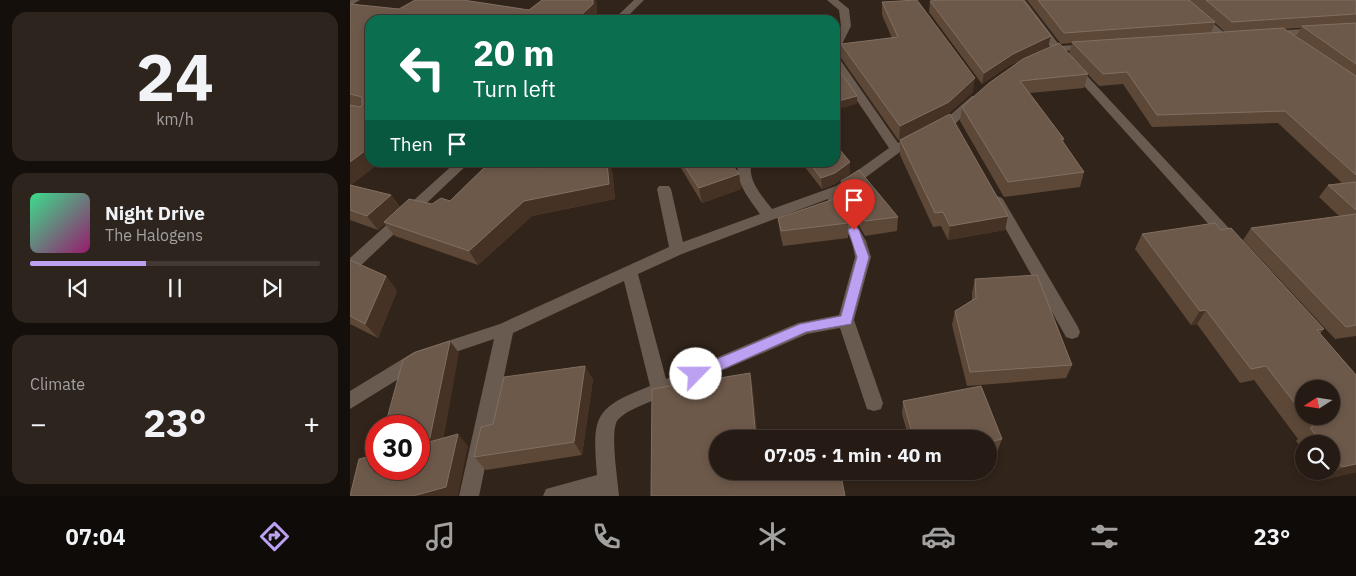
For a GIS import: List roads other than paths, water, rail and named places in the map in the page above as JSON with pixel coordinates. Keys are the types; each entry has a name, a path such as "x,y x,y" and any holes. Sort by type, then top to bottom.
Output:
{"street":[{"path":"350,3 355,0"},
{"path":"623,15 639,0"},
{"path":"832,0 844,9 846,26 840,38"},
{"path":"1020,0 1057,49 1243,253"},
{"path":"1180,0 1228,37 1203,38"},
{"path":"1260,34 1356,29"},
{"path":"1279,33 1295,44"},
{"path":"1040,57 1057,49 1096,46"},
{"path":"840,67 896,149"},
{"path":"350,401 420,357 505,329 676,250 841,190 896,149 954,125 981,89"},
{"path":"350,267 459,167"},
{"path":"744,167 743,176 769,216"},
{"path":"990,188 1072,332"},
{"path":"664,189 676,250"},
{"path":"830,193 848,219 859,241 863,257 846,320 874,403"},
{"path":"630,272 660,390"},
{"path":"553,496 609,489 605,429 609,416 620,407 804,328 846,320"},
{"path":"469,496 505,329"}]}
